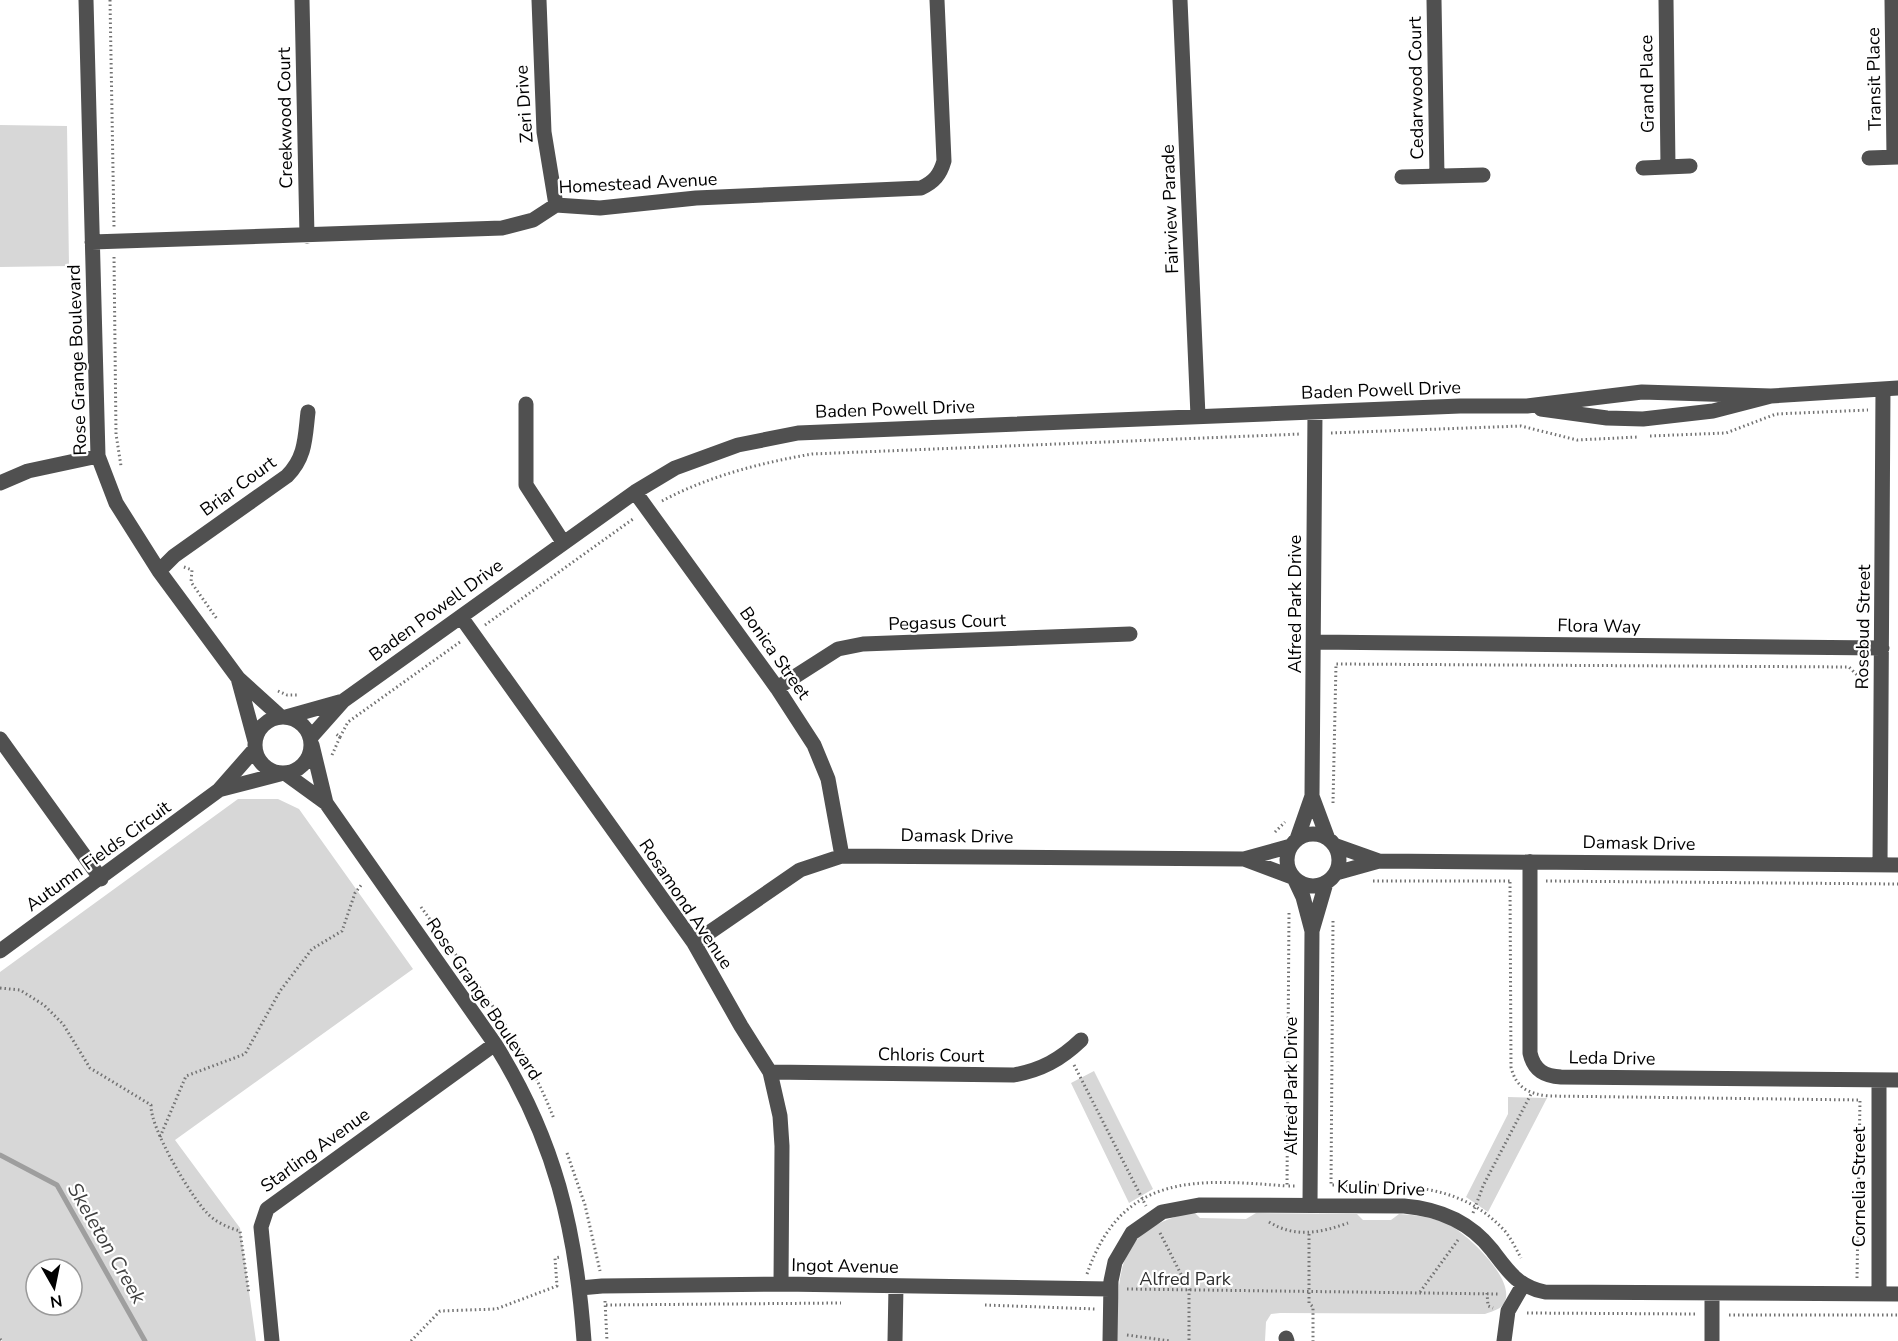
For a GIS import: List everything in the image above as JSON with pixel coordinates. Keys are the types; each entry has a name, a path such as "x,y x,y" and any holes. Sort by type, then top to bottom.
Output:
{"street":[{"name":"Rose Grange Boulevard","path":"86,0 98,456 116,503 159,571 238,678 284,717"},
{"name":"Creekwood Court","path":"302,0 308,236"},
{"name":"Zeri Drive","path":"539,0 544,132 556,205"},
{"name":"Homestead Avenue","path":"92,242 502,228 533,220 556,205 600,208 696,198 921,188 932,182 940,172 944,161 937,0"},
{"name":"Fairview Parade","path":"1180,0 1198,416"},
{"name":"Cedarwood Court","path":"1434,0 1437,176"},
{"name":"Grand Place","path":"1666,0 1668,167"},
{"name":"Transit Place","path":"1869,158 1896,157 1892,0"},
{"path":"1642,168 1690,166"},
{"name":"Cedarwood Court","path":"1402,177 1483,175"},
{"name":"Baden Powell Drive","path":"312,741 321,714 343,701 563,542 635,492 686,464 738,445 798,433 1198,416 1527,406 1642,392 1771,396 1891,388"},
{"name":"Rosebud Street","path":"1880,865 1883,410 1891,388"},
{"path":"1642,392 1643,419"},
{"name":"Baden Powell Drive","path":"1527,406 1607,418 1643,419 1713,411 1771,396"},
{"path":"526,404 524,465 526,485 563,542"},
{"name":"Briar Court","path":"159,571 174,556 297,466 303,454 308,412"},
{"name":"Alfred Park Drive","path":"1294,843 1312,796 1315,412"},
{"path":"0,483 28,471 98,456"},
{"name":"Bonica Street","path":"635,492 777,688 814,745 828,779 842,856"},
{"name":"Rosamond Avenue","path":"460,617 694,943 770,1072 780,1116 782,1146 781,1284"},
{"name":"Pegasus Court","path":"777,688 838,649 862,644 1130,634"},
{"name":"Flora Way","path":"1315,642 1882,648"},
{"name":"Rose Grange Boulevard","path":"238,678 255,745"},
{"path":"284,717 304,725 312,741 305,764 284,774 267,769 257,756 255,745 261,727 274,718 284,717 321,714"},
{"path":"0,740 101,879"},
{"name":"Rose Grange Boulevard","path":"312,741 327,803 495,1044 517,1079 534,1114 564,1196 580,1288 584,1341"},
{"name":"Autumn Fields Circuit","path":"0,951 101,879 219,790 255,745"},
{"name":"Rose Grange Boulevard","path":"284,774 327,803"},
{"name":"Autumn Fields Circuit","path":"219,790 284,774"},
{"name":"Alfred Park Drive","path":"1312,796 1331,842"},
{"path":"1312,834 1331,842 1339,859 1331,878 1310,886 1293,878 1286,861 1294,843 1312,834"},
{"name":"Damask Drive","path":"1331,842 1379,861"},
{"name":"Damask Drive","path":"694,943 800,870 842,856 1244,859 1294,843"},
{"name":"Damask Drive","path":"1244,859 1293,878"},
{"name":"Damask Drive","path":"1331,878 1379,861 1898,865"},
{"name":"Leda Drive","path":"1530,862 1530,1053 1534,1066 1544,1074 1562,1077 1898,1080"},
{"name":"Alfred Park Drive","path":"1293,878 1303,897 1312,931 1310,1205"},
{"name":"Alfred Park Drive","path":"1312,931 1331,878"},
{"name":"Chloris Court","path":"770,1072 1014,1076 1040,1070 1068,1052 1081,1040"},
{"name":"Starling Avenue","path":"272,1341 261,1227 267,1209 495,1044"},
{"name":"Cornelia Street","path":"1879,1080 1879,1294"},
{"name":"Kulin Drive","path":"1110,1341 1110,1289 1112,1272 1119,1252 1148,1211 1189,1205 1420,1207 1444,1214 1467,1226 1520,1289"},
{"name":"Ingot Avenue","path":"580,1288 781,1284 1110,1289"},
{"path":"895,1341 896,1287"},
{"path":"1504,1341 1508,1311 1520,1289 1553,1293 1898,1294"},
{"path":"1712,1293 1712,1341"}],"path":[{"path":"110,0 116,434 124,475"},
{"path":"332,762 332,752 348,722 647,508 686,488 754,464 812,454 1521,426 1577,440 1726,433 1776,414 1883,410"},
{"path":"174,556 181,566 192,570 191,582 223,627"},
{"path":"1333,805 1336,664 1849,667 1860,678 1881,676"},
{"path":"270,687 287,695 311,696 321,714 340,737"},
{"path":"1354,868 1355,881 1510,881"},
{"path":"160,1137 186,1076 245,1054 280,991 312,950 342,931 355,893 374,872"},
{"path":"1554,881 1898,884"},
{"path":"1110,1289 1487,1293 1520,1289 1523,1261 1504,1231 1476,1208 1431,1188 1287,1186 1289,903"},
{"path":"420,905 504,1021 545,1095 556,1124"},
{"path":"1330,1185 1333,910"},
{"path":"0,988 20,990 54,1014 90,1068 151,1105 153,1123 160,1137 208,1215 240,1231 250,1297"},
{"path":"1068,1052 1189,1290 1189,1341"},
{"path":"1420,1292 1467,1226 1483,1186 1531,1094 1859,1100"},
{"path":"564,1144 585,1205 596,1250 606,1305 607,1341"},
{"path":"1309,1234 1309,1303 1313,1307 1313,1341"},
{"path":"411,1341 440,1311 496,1309 557,1286 555,1258 596,1250"},
{"path":"1128,1289 1128,1299"},
{"path":"1487,1293 1488,1306 1533,1314 1898,1315"},
{"path":"606,1305 848,1303"},
{"path":"974,1305 1110,1310"},
{"path":"1729,1314 1729,1323"},
{"path":"1128,1327 1127,1335 1170,1341"}],"green space":[{"path":"0,125 67,126 69,266 0,267"},
{"path":"238,799 278,799 299,809 413,969 175,1140 240,1228 256,1341 2,1341 0,1338 0,972"},
{"path":"1094,1071 1153,1189 1129,1203 1071,1083"},
{"path":"1508,1097 1547,1098 1488,1212 1466,1197 1508,1114"},
{"name":"Alfred Park","path":"1194,1212 1200,1218 1246,1219 1256,1213 1357,1214 1363,1220 1391,1220 1399,1214 1436,1220 1456,1229 1489,1260 1505,1285 1506,1297 1502,1306 1485,1314 1271,1314 1266,1322 1265,1341 1117,1341 1118,1295 1126,1257 1135,1242 1148,1230 1168,1220"}],"waterway":[{"name":"Skeleton Creek","path":"0,1155 57,1185 145,1341"}]}
